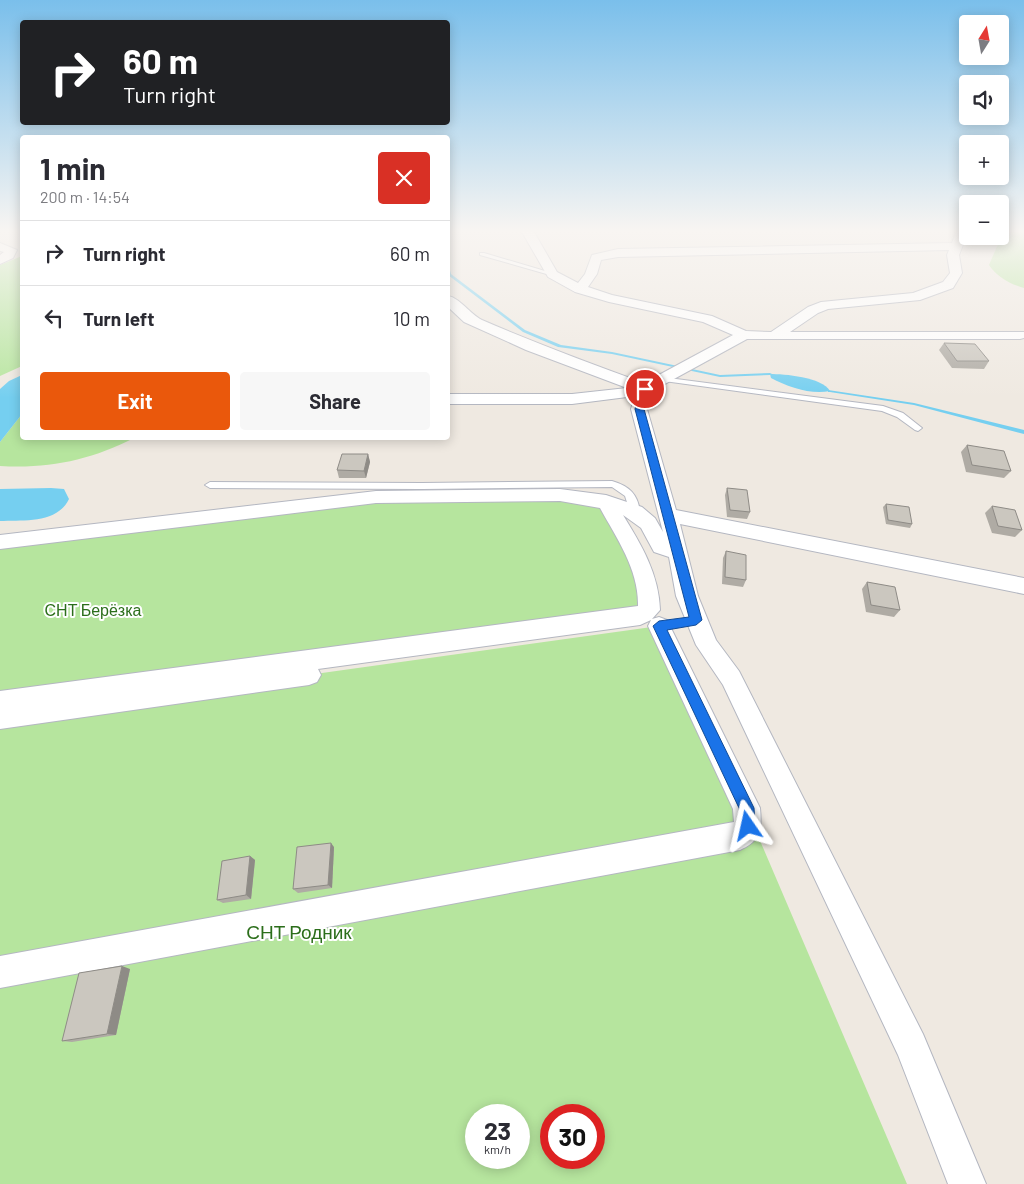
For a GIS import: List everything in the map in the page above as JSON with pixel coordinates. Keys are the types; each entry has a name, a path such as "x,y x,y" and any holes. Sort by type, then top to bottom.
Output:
{"street":[{"path":"577,287 609,298 707,319 744,336 1020,335"},
{"path":"774,336 813,310 826,305 915,297 942,287"},
{"path":"450,303 462,320 531,348 598,370 654,384"},
{"path":"450,399 560,400 610,397 654,384 744,336"},
{"path":"654,384 639,409 669,514 687,596 696,620 707,645 731,678 912,1046 967,1184"},
{"path":"0,542 376,497 560,495 606,502 635,512 648,523 661,547 678,552"},
{"path":"0,702 640,616 649,610 650,599 638,561 606,502"},
{"path":"669,514 1024,586"},
{"path":"0,718 696,620"},
{"path":"0,972 740,836 748,826 746,808 659,626"}],"lane":[{"path":"654,384 883,409 900,415 918,428"},
{"path":"210,485 422,486 612,484 622,487 632,496 635,512"}],"green space":[{"path":"0,287 20,287 20,367 0,376"},
{"path":"20,417 20,440 130,440 86,457 53,464 18,467 0,466 0,442"},
{"name":"СНТ Берёзка","path":"560,495 606,502 649,610 0,702 0,542 376,497"},
{"name":"СНТ Родник","path":"659,626 746,808 907,1184 0,1184 0,718"}],"water":[{"path":"770,374 811,379 826,386 830,391 815,392 800,389 771,378"},
{"path":"20,376 20,417 0,442 0,389 9,381"},
{"path":"0,489 64,489 69,499 64,507 56,513 39,519 0,521"}],"building":[{"path":"944,343 975,344 989,361 957,361"},
{"path":"967,445 1004,451 1011,471 972,465"},
{"path":"342,454 368,454 364,471 337,470"},
{"path":"727,488 747,490 750,512 730,510"},
{"path":"886,504 909,507 912,524 888,520"},
{"path":"992,506 1015,510 1022,530 998,526"},
{"path":"726,551 746,555 746,580 725,577"},
{"path":"867,582 895,587 900,610 871,605"},
{"path":"331,843 328,885 293,889 297,847"},
{"path":"250,856 246,895 217,900 222,861"},
{"path":"122,966 107,1034 62,1041 79,973"}],"waterway":[{"path":"466,287 524,331 560,346 612,353 720,376 770,374"},
{"path":"830,391 914,404 1024,432"}],"route":[{"path":"645,389 639,409 669,514 687,596 696,620 659,626 746,808 748,826"}]}
